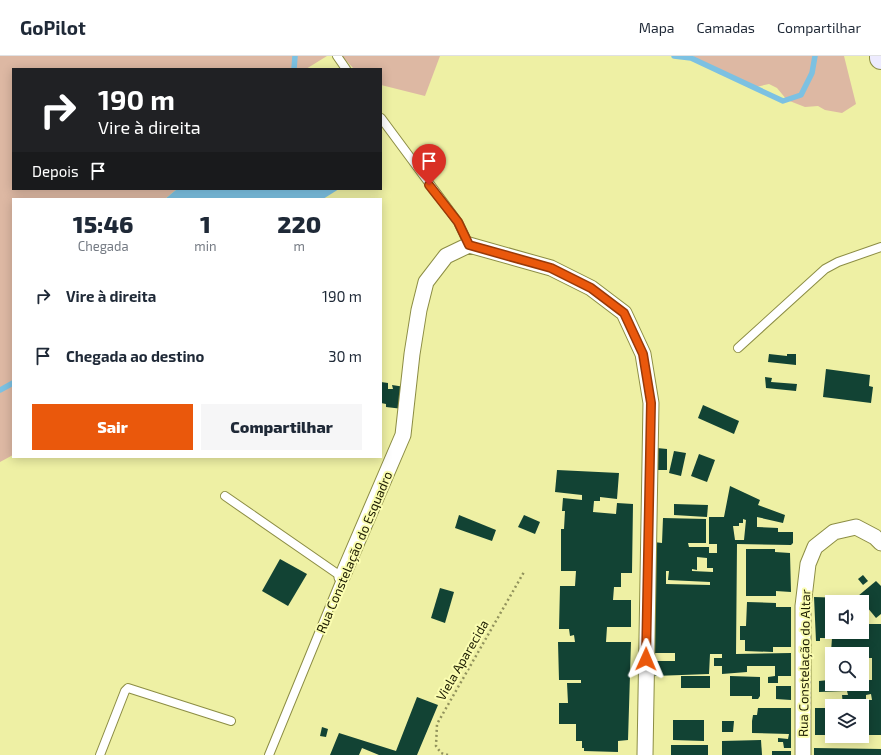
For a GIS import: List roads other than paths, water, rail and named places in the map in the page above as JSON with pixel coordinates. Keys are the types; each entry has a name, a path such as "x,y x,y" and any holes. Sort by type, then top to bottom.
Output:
{"street":[{"name":"Rua Constelação do Esquadro","path":"342,577 403,435 415,339 426,282 446,256 469,245"},
{"path":"469,245 551,268 591,288 624,313 643,354 651,403 645,755"},
{"name":"Rua Constelação do Altar","path":"803,755 803,606 808,564 815,547 834,532 856,527 876,537 881,543"}],"lane":[{"path":"337,56 345,68"},
{"path":"382,119 458,222 469,245"},
{"path":"738,348 825,269 838,262 881,248"},
{"path":"225,496 342,577"},
{"name":"Rua Constelação do Esquadro","path":"269,755 342,577"},
{"path":"100,755 124,691 128,688 231,721"}],"water":[{"path":"176,190 337,190 325,198 166,198"}],"waterway":[{"path":"294,68 295,56"},
{"path":"674,56 691,58 783,101 801,95 812,73 815,56"},
{"path":"0,390 12,384"}]}
